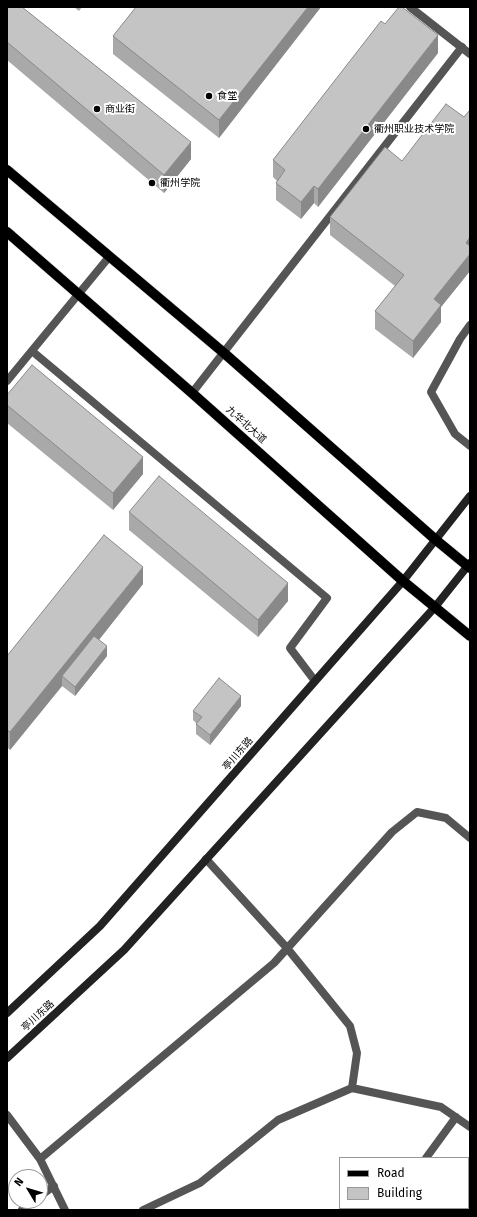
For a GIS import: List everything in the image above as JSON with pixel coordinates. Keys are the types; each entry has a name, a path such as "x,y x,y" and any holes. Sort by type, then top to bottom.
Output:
{"main road":[{"path":"7,170 224,353 436,540 469,566"},
{"name":"九华北大道","path":"7,232 192,393 404,581 470,636"},
{"name":"亭川东路","path":"7,1013 100,926 404,581 470,496"},
{"name":"亭川东路","path":"7,1058 124,950 435,607 469,566"}],"street":[{"path":"410,7 470,54"},
{"path":"192,393 462,47"},
{"path":"7,381 109,257"},
{"path":"470,325 460,339 431,392 455,434 470,446"},
{"path":"32,351 327,598 290,648 315,681"},
{"path":"40,1159 274,963 392,832 417,812 446,818 470,838"},
{"path":"206,859 287,948 350,1026 357,1053 352,1088"},
{"path":"143,1210 200,1183 278,1120 352,1088 441,1107 470,1127"},
{"path":"7,1115 40,1159 65,1210"},
{"path":"427,1157 456,1117"},
{"path":"48,1190 54,1186"}],"building":[{"name":"商业街","path":"7,7 22,7 191,142 164,175 7,42"},
{"name":"食堂","path":"136,7 308,7 219,120 113,36"},
{"path":"399,7 402,7 438,35 318,189 314,186 301,202 276,183 285,170 273,160 381,21 385,24"},
{"path":"446,104 464,117 470,110 470,237 466,243 470,246 470,254 434,299 441,305 413,341 375,311 404,275 330,217 385,147 402,161"},
{"path":"32,365 143,457 113,493 7,405 7,395"},
{"path":"159,476 288,583 258,620 129,512"},
{"path":"104,535 143,567 10,732 7,730 7,656"},
{"path":"94,636 107,646 75,687 62,676"},
{"path":"219,678 241,696 210,735 196,724 202,717 193,711"}],"place":[{"name":"食堂","path":"209,96"},
{"name":"商业街","path":"97,109"},
{"name":"衢州职业技术学院","path":"366,129"},
{"name":"衢州学院","path":"152,183"}]}
